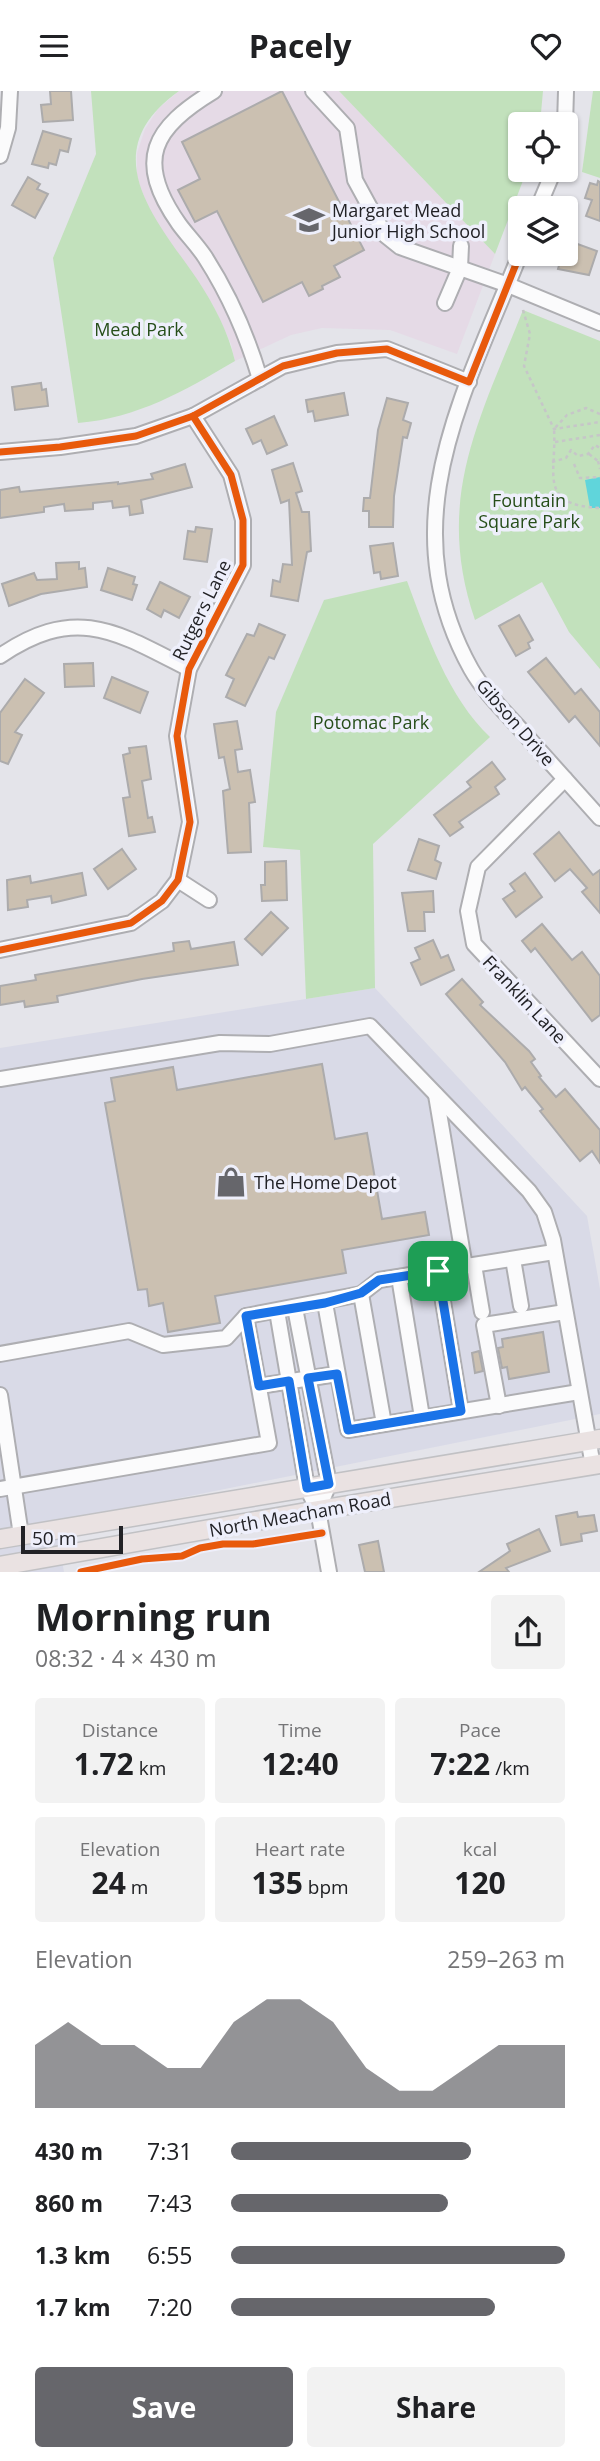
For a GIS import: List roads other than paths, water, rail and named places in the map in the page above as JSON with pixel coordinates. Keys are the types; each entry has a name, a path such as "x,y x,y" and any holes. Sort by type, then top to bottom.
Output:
{"main road":[{"name":"North Meacham Road","path":"0,1539 594,1440"},
{"name":"North Meacham Road","path":"0,1566 41,1566 318,1510 596,1465"}],"street":[{"path":"0,156 8,128 10,91"},
{"path":"214,91 184,109 166,128 157,147 154,172 166,205 204,255 239,316 260,379"},
{"path":"313,91 347,128 355,180 385,235 400,247 508,285 600,323"},
{"path":"565,112 566,91"},
{"path":"445,303 460,268 461,246"},
{"name":"Gibson Drive","path":"515,266 469,382 436,493 434,539 438,575 448,613 472,670 490,696 600,818"},
{"path":"0,452 136,436 193,416 283,366 337,353 387,349 469,382"},
{"name":"Rutgers Lane","path":"0,950 131,923 162,901 178,880 190,822 177,736 189,669 243,565 243,520 230,475 193,416"},
{"path":"0,656 20,643 52,629 86,627 118,633 189,669"},
{"name":"Franklin Lane","path":"565,779 478,867 468,911 474,944 600,1079"},
{"path":"178,880 209,900"},
{"path":"0,1079 220,1043 270,1044 370,1026 529,1191 544,1212 555,1252 579,1392 594,1440 596,1465"},
{"path":"436,1095 469,1266 482,1311"},
{"path":"0,1354 129,1331 163,1345 175,1346 226,1338 246,1316 325,1303 361,1293 379,1280 555,1252"},
{"path":"513,1259 521,1305"},
{"path":"438,1271 461,1411"},
{"path":"398,1277 422,1417"},
{"path":"361,1293 384,1424"},
{"path":"325,1303 348,1430 579,1392"},
{"path":"295,1308 329,1484 318,1510"},
{"path":"276,1311 307,1488 318,1510 330,1572"},
{"path":"499,1406 484,1325 565,1312"},
{"path":"7,1488 269,1443 246,1316"},
{"path":"259,1386 337,1374"},
{"path":"0,1395 7,1488 21,1535"}],"water":[{"path":"600,477 600,508 590,508 585,480"}],"place":[{"name":"Margaret Mead Junior High School","path":"309,220"},
{"name":"The Home Depot","path":"231,1182"}],"park label":[{"name":"Mead Park","path":"139,329"},
{"name":"Fountain Square Park","path":"529,510"},
{"name":"Potomac Park","path":"371,722"}]}
